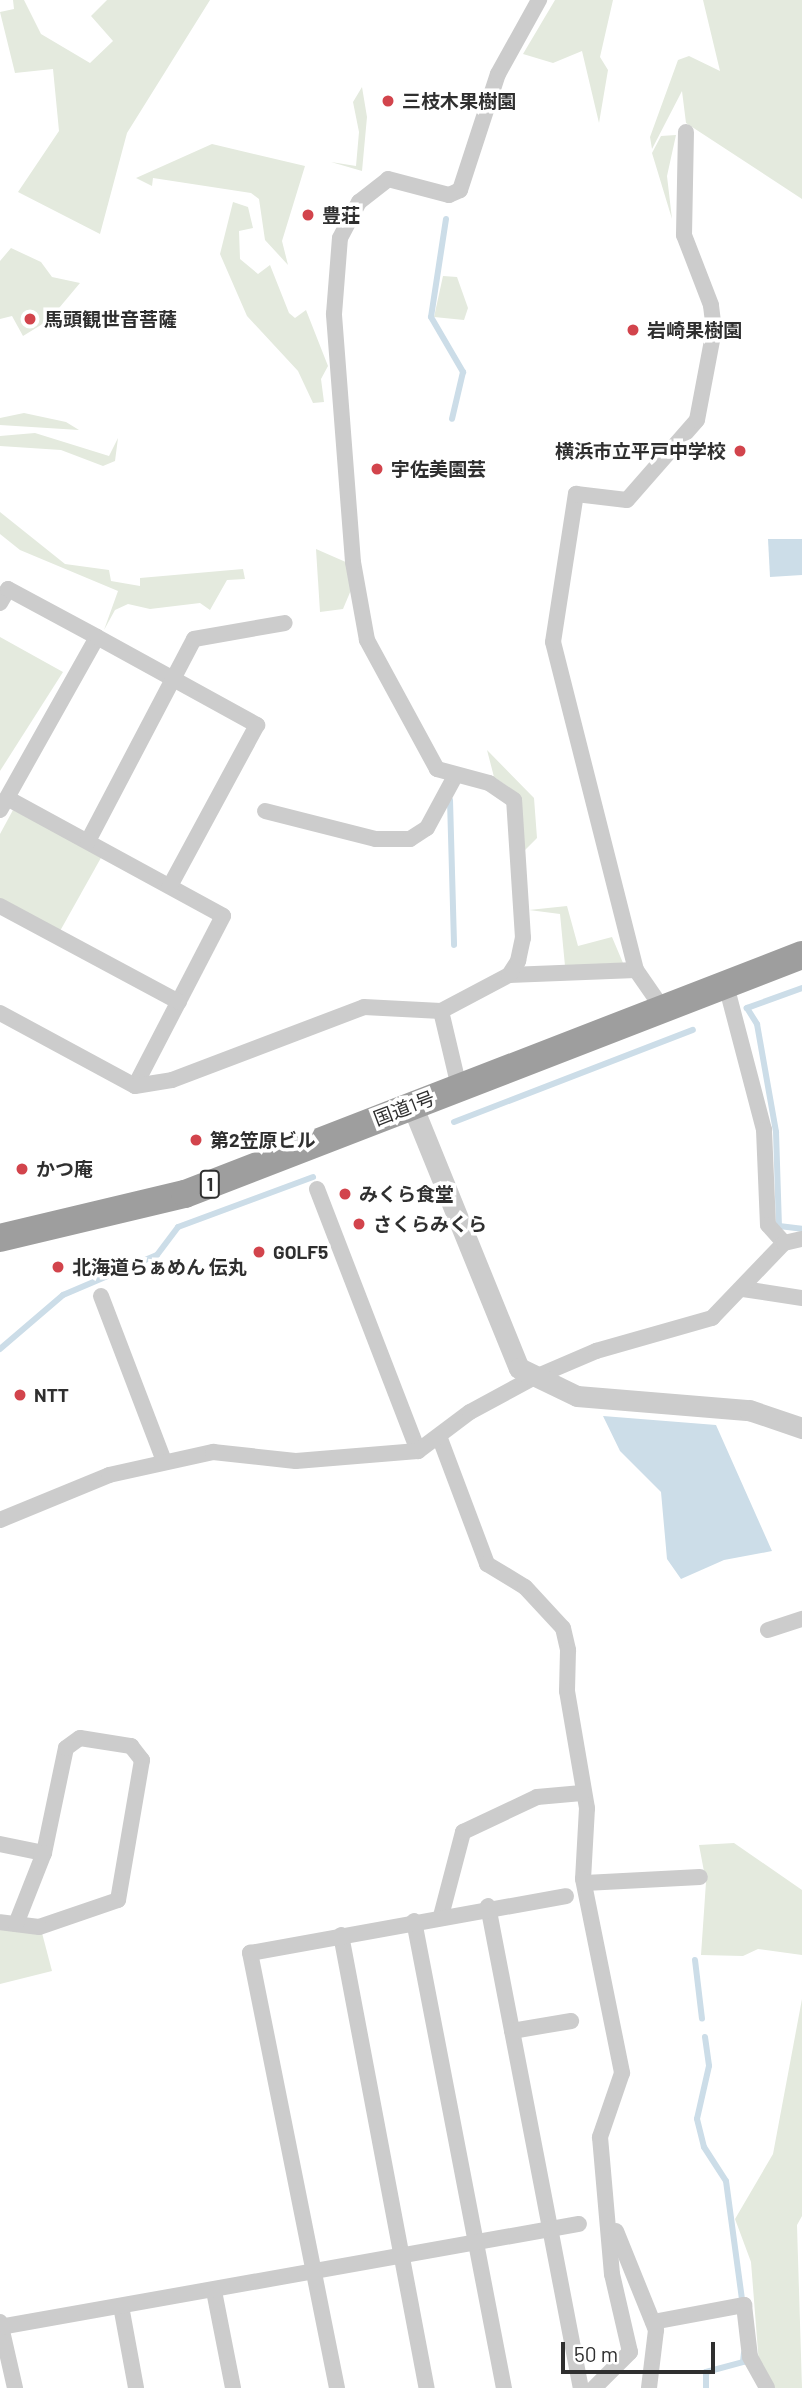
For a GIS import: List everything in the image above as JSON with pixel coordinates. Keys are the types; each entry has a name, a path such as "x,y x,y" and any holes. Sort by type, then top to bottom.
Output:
{"highway":[{"name":"国道1号","path":"0,1238 185,1194 802,955"}],"street":[{"path":"509,975 523,938 514,800 489,783 454,778 438,769 368,640 353,562 336,360 340,238 376,183 388,179 449,195 460,190 498,74 539,0"},
{"path":"663,1009 636,970 553,642 576,494 627,499 696,420 714,330 711,304 684,235 686,132"},
{"path":"0,603 8,589 257,725 225,796 170,886"},
{"path":"88,841 194,639 285,623"},
{"path":"97,637 4,804 88,841 223,916 135,1086"},
{"path":"265,811 376,839 410,839 428,828 454,778"},
{"path":"0,906 178,1002"},
{"path":"0,1013 135,1086 172,1080 364,1007 441,1011 509,975 636,970"},
{"path":"726,985 764,1130 768,1225 783,1243"},
{"path":"441,1011 459,1087"},
{"path":"412,1105 519,1368 533,1378 577,1396 749,1410 802,1428"},
{"path":"317,1189 418,1451"},
{"path":"0,1520 77,1486 164,1461 213,1452 296,1461 418,1451 533,1378 596,1351 694,1327 743,1289 783,1243 802,1239"},
{"path":"743,1289 802,1298"},
{"path":"101,1296 164,1461"},
{"path":"439,1436 487,1564 525,1587 563,1628 582,1793 584,1883 618,2034 622,2073 600,2137 612,2219 612,2274 629,2328 629,2352 594,2388"},
{"path":"768,1630 802,1619"},
{"path":"80,1738 131,1746 142,1760 118,1900 39,1927 8,1923 44,1853 66,1748 80,1738"},
{"path":"441,1916 463,1832 537,1797 582,1793"},
{"path":"0,1844 44,1853"},
{"path":"584,1883 700,1877"},
{"path":"337,2388 250,1953 488,1906 566,1896"},
{"path":"488,1906 581,2388"},
{"path":"414,1921 504,2388"},
{"path":"341,1936 427,2388"},
{"path":"512,2031 571,2021"},
{"path":"612,2219 653,2322 649,2388"},
{"path":"15,2388 0,2325 214,2291 314,2270 402,2259 579,2224"},
{"path":"214,2291 233,2388"},
{"path":"653,2322 744,2305 750,2357 767,2388"},
{"path":"121,2306 136,2388"}],"shaded area":[{"path":"13,0 24,0 41,34 90,63 113,41 91,16 107,0 210,0 127,133 100,234 18,192 59,131 53,69 15,73 0,12 14,9"},
{"path":"555,0 613,0 600,57 608,70 599,123 582,51 553,63 523,54"},
{"path":"703,0 802,0 802,199 686,123 682,91 652,149 650,137 678,60 689,56 720,71"},
{"path":"362,87 367,117 362,171 331,162 356,166 359,132 353,102"},
{"path":"676,135 667,176 672,219 652,153 661,136"},
{"path":"212,144 305,166 282,241 288,265 265,240 259,199 251,193 153,178 152,186 136,178"},
{"path":"233,202 248,207 253,228 239,231 240,259 258,274 270,265 289,313 295,318 306,310 328,366 321,379 324,402 313,403 298,371 247,316 220,254"},
{"path":"11,248 41,262 52,277 80,283 49,320 23,336 12,316 0,319 0,261"},
{"path":"443,276 457,277 468,308 464,320 434,317"},
{"path":"24,413 66,422 79,430 0,425 0,418"},
{"path":"35,433 109,456 118,438 115,461 103,466 61,450 0,446 0,436"},
{"path":"0,512 65,564 109,570 111,581 140,586 140,578 243,569 245,579 227,580 210,610 200,603 150,609 128,604 115,610 104,630 118,591 20,550 0,534"},
{"path":"316,549 348,563 351,590 343,609 320,612"},
{"path":"0,637 63,672 0,771"},
{"path":"487,750 534,798 537,838 524,851 511,789 494,777"},
{"path":"13,810 102,856 60,931 0,899 0,834"},
{"path":"567,906 578,946 612,937 623,963 565,966 560,914 529,910"},
{"path":"734,1843 802,1890 802,1955 758,1949 743,1956 701,1955 706,1882 699,1845"},
{"path":"0,1929 42,1933 52,1971 0,1984"},
{"path":"802,1999 802,2216 797,2225 802,2388 773,2388 759,2364 751,2262 735,2219 773,2154"}],"water":[{"path":"768,539 802,539 802,575 770,577"},
{"path":"603,1416 716,1425 772,1551 724,1560 681,1579 667,1559 661,1492 620,1451"}],"waterway":[{"path":"446,219 431,317 463,372 452,419"},
{"path":"450,800 454,945"},
{"path":"802,988 747,1008 757,1024 776,1132 779,1226 802,1229"},
{"path":"454,1122 693,1030"},
{"path":"0,1349 63,1295 157,1255 178,1227 313,1177"},
{"path":"695,1960 702,2019"},
{"path":"705,2037 709,2066 697,2119 704,2147 726,2181 742,2300"},
{"path":"706,2388 706,2372 743,2362 744,2353"}],"place":[{"name":"三枝木果樹園","path":"388,101"},
{"name":"豊荘","path":"308,215"},
{"name":"馬頭観世音菩薩","path":"30,319"},
{"name":"岩崎果樹園","path":"633,330"},
{"name":"横浜市立平戸中学校","path":"740,451"},
{"name":"宇佐美園芸","path":"377,469"},
{"name":"第2笠原ビル","path":"196,1140"},
{"name":"かつ庵","path":"22,1169"},
{"name":"みくら食堂","path":"345,1194"},
{"name":"さくらみくら","path":"359,1224"},
{"name":"GOLF5","path":"259,1252"},
{"name":"北海道らぁめん 伝丸","path":"58,1267"},
{"name":"NTT","path":"20,1395"}]}
